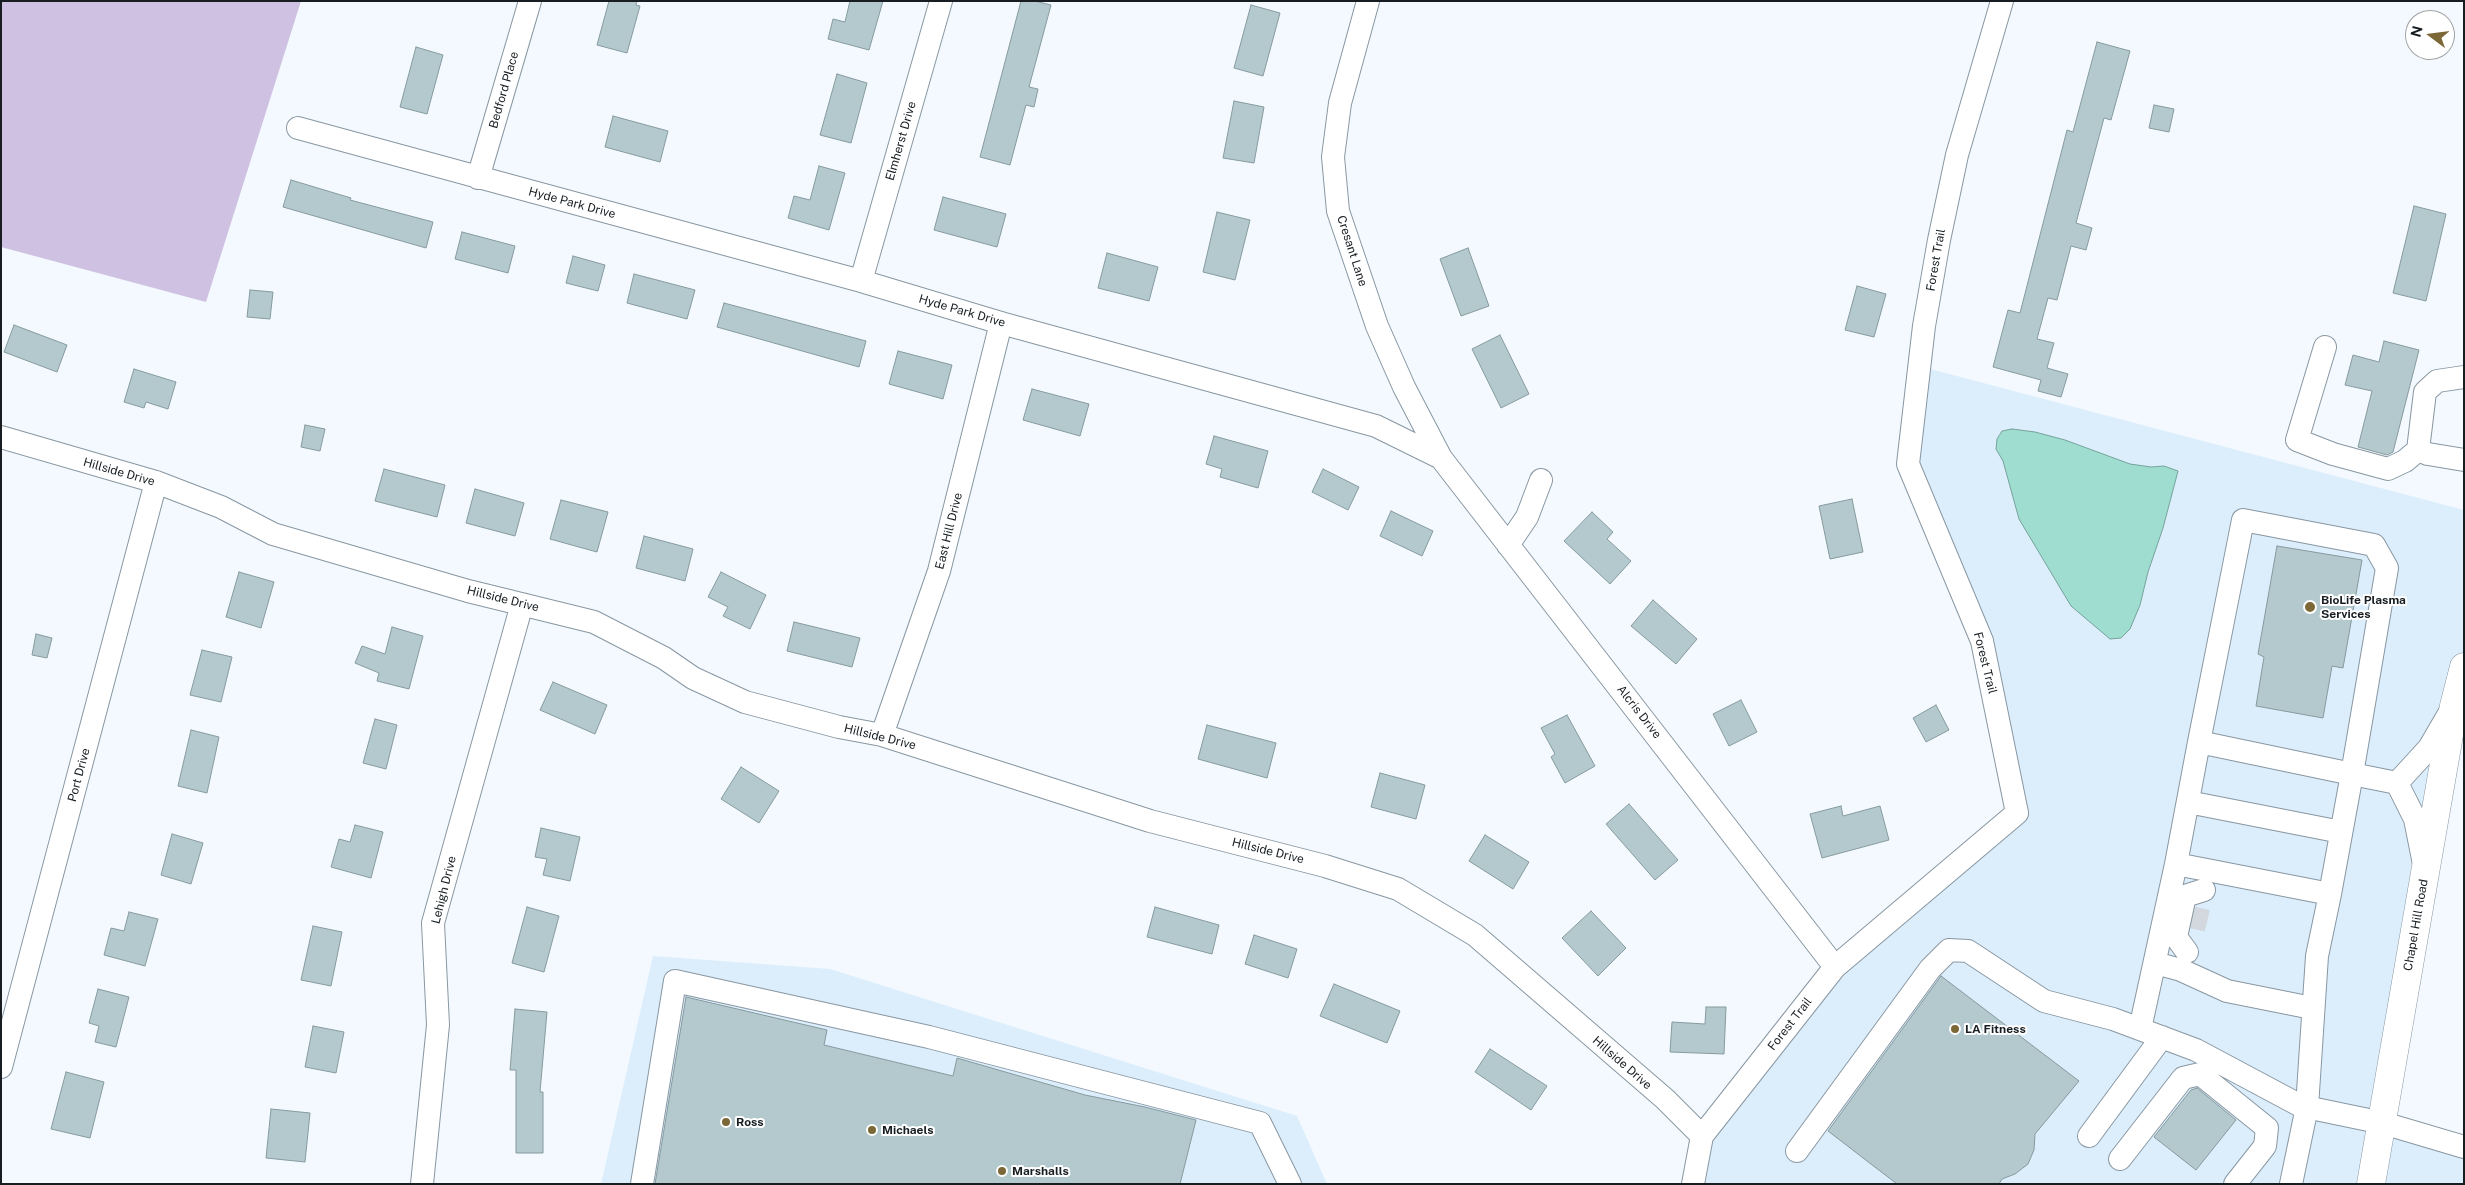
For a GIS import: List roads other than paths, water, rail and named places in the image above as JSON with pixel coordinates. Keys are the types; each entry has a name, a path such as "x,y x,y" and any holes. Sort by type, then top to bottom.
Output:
{"main road":[{"name":"Chapel Hill Road","path":"2371,1184 2454,706 2464,667"}],"street":[{"name":"Bedford Place","path":"478,178 530,1"},
{"name":"Elmherst Drive","path":"861,281 940,1"},
{"name":"Cresant Lane","path":"1368,1 1340,103 1333,157 1338,211 1387,352 1441,458"},
{"name":"Forest Trail","path":"1693,1184 1702,1136 1835,967 2018,814 1982,641 1908,464 1924,326 1939,240 1958,155 2002,1"},
{"name":"Hyde Park Drive","path":"298,128 861,281 1001,323 1376,426 1441,458"},
{"name":"East Hill Drive","path":"882,735 939,571 1001,323"},
{"path":"2325,347 2297,440 2333,454 2388,469 2406,461 2418,450 2425,392 2436,381 2464,377"},
{"name":"Hillside Drive","path":"1,437 156,482 220,507 273,534 468,590 594,622 664,658 693,678 745,702 838,727 882,735 1150,821 1325,866 1398,889 1475,935 1664,1099 1702,1136"},
{"path":"2418,450 2428,454 2464,460"},
{"name":"Alcris Drive","path":"1441,458 1835,967"},
{"path":"1508,545 1527,517 1541,480"},
{"name":"Port Drive","path":"1,1067 156,482"},
{"path":"2140,1029 2176,864 2243,520 2374,545 2387,568 2342,832 2317,956 2312,1008 2307,1107 2292,1184"},
{"name":"Lehigh Drive","path":"422,1184 438,1025 433,923 522,604"},
{"path":"2397,783 2429,748 2454,706"},
{"path":"2199,742 2397,783"},
{"path":"2397,783 2415,819 2425,875"},
{"path":"2188,802 2342,832"},
{"path":"2176,864 2205,888"},
{"path":"2312,1008 2227,991 2184,961 2176,937 2186,896 2205,888 2330,894"},
{"path":"2184,961 2194,929"},
{"path":"1796,1151 1930,969 1949,950 1968,951 2044,1001 2079,1020 2140,1029 2162,1037 2196,1050 2307,1107 2382,1124 2464,1147"},
{"path":"2155,963 2184,961"},
{"path":"642,1184 675,981 930,1037 1260,1123 1290,1184"},
{"path":"2089,1136 2162,1037"},
{"path":"2120,1159 2183,1078 2200,1074 2267,1128 2265,1146 2235,1184"}],"tunnel":[{"path":"2194,929 2200,904"}],"place":[{"name":"BioLife Plasma Services","path":"2310,607"},
{"name":"LA Fitness","path":"1955,1029"},
{"name":"Ross","path":"726,1122"},
{"name":"Michaels","path":"872,1130"},
{"name":"Marshalls","path":"1002,1171"}]}
